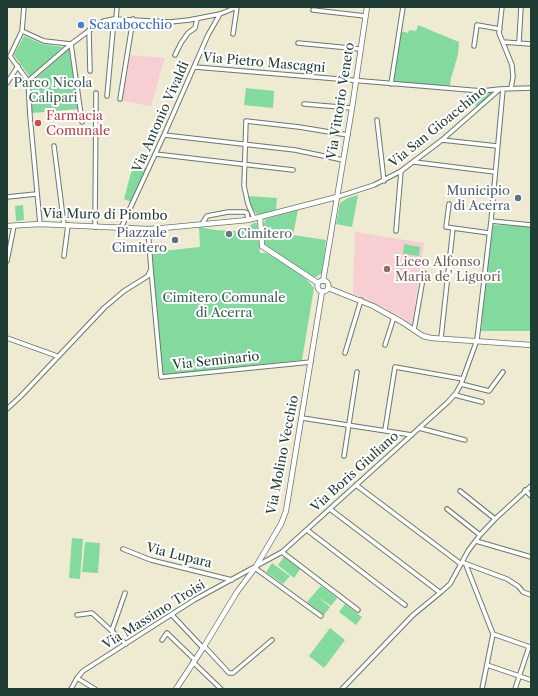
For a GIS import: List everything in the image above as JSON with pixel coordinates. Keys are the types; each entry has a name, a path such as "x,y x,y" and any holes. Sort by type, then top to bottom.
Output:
{"street":[{"path":"24,7 22,31 9,55 28,82 36,194 40,224"},
{"path":"107,96 117,7"},
{"path":"28,82 71,44 98,24 115,19 170,22 198,19 220,14 237,7"},
{"path":"233,34 237,7"},
{"name":"Via Vittorio Veneto","path":"337,198 367,7"},
{"path":"391,84 403,7"},
{"path":"502,7 500,36 512,65 513,77 511,88"},
{"path":"519,42 521,7"},
{"path":"313,10 365,16"},
{"name":"Via Antonio Vivaldi","path":"120,228 164,135 208,35 220,14"},
{"path":"120,100 133,19"},
{"path":"175,55 188,33 195,28 198,19"},
{"path":"474,46 477,25 500,29"},
{"path":"89,30 90,71"},
{"path":"22,31 44,41 71,44"},
{"path":"503,42 531,44"},
{"path":"298,43 360,49"},
{"path":"71,44 82,122"},
{"path":"7,83 18,66"},
{"name":"Via Pietro Mascagni","path":"195,67 482,92 502,89"},
{"name":"Via San Gioacchino","path":"337,198 384,181 401,171 442,140 502,89 531,88"},
{"name":"Via Boris Giuliano","path":"255,568 282,552 307,530 455,395 461,384 477,340 491,221 502,89"},
{"path":"95,227 96,93"},
{"path":"304,104 352,108"},
{"path":"377,120 384,181"},
{"path":"254,218 248,204 244,186 246,121 299,126 348,135"},
{"path":"164,135 295,150 343,160"},
{"path":"442,140 497,146"},
{"path":"54,146 66,225 64,256"},
{"path":"155,154 293,170"},
{"path":"414,162 495,172"},
{"path":"396,231 401,171"},
{"path":"7,197 36,194"},
{"path":"323,281 337,198"},
{"name":"Via Muro di Piombo","path":"7,226 40,224 148,229 248,220 337,198"},
{"path":"449,204 446,227 489,233"},
{"name":"Via Muro di Piombo","path":"202,224 207,216 228,212 246,212 248,220"},
{"path":"260,217 262,246 318,283"},
{"path":"491,221 531,225"},
{"path":"7,260 14,226"},
{"path":"441,338 453,228"},
{"path":"7,409 104,308 124,291 148,276 151,269 148,229"},
{"name":"Via Seminario","path":"151,269 161,377 311,362"},
{"path":"414,330 424,273"},
{"path":"318,283 323,281"},
{"path":"323,281 327,283 328,288"},
{"path":"318,283 318,289 322,292 328,288"},
{"path":"328,288 361,300 394,317 423,336 531,345"},
{"name":"Via Molino Vecchio","path":"176,689 204,647 237,592 255,568 281,524 286,511 322,292"},
{"path":"345,353 361,300"},
{"path":"385,345 394,317"},
{"path":"7,338 58,356"},
{"path":"385,430 395,367 463,379"},
{"path":"344,456 358,372"},
{"path":"461,384 489,391 503,372"},
{"path":"455,395 482,402"},
{"path":"302,418 412,435"},
{"path":"419,428 465,440"},
{"path":"356,485 461,563 507,579 518,586 523,592 531,595"},
{"path":"342,689 413,615 450,584 461,563 480,535 525,490 531,486"},
{"path":"525,490 531,496"},
{"path":"460,492 495,519"},
{"path":"330,509 438,591"},
{"path":"447,509 480,535"},
{"path":"307,530 405,605"},
{"path":"476,541 531,557"},
{"name":"Via Lupara","path":"123,550 151,560 232,580"},
{"path":"282,552 358,610"},
{"path":"466,565 493,634 482,689"},
{"path":"255,568 321,616"},
{"name":"Via Massimo Troisi","path":"71,689 77,678 84,671 194,600 255,568"},
{"path":"112,630 125,593"},
{"path":"77,615 92,613 126,644"},
{"path":"173,616 229,673 233,674 272,640"},
{"path":"162,640 168,633 221,689"},
{"path":"493,634 530,647 515,689"},
{"path":"487,665 531,680"},
{"path":"77,678 95,689"}],"shaded area":[{"path":"130,55 165,58 151,106 122,101"},
{"name":"Liceo Alfonso Maria de' Liguori","path":"355,232 424,243 412,324 409,324 405,319 396,313 393,314 385,307 353,294"}],"green space":[{"path":"418,25 459,42 458,55 450,86 394,82 401,31 408,33 409,30 416,31"},
{"name":"Parco Nicola Calipari","path":"24,36 42,44 63,47 30,77 14,55"},
{"name":"Parco Nicola Calipari","path":"69,49 78,109 32,113 30,83"},
{"path":"246,88 274,91 273,108 244,105"},
{"path":"500,89 480,107 475,105 482,91"},
{"path":"133,165 147,169 131,202 124,199"},
{"path":"358,195 352,227 336,224 340,203 348,198"},
{"path":"247,196 277,198 276,210 258,215 253,210"},
{"path":"23,205 24,220 16,221 15,206"},
{"path":"298,210 293,235 326,240 322,273 316,277 311,276 265,246 265,219"},
{"name":"Cimitero Comunale di Acerra","path":"254,223 257,223 260,253 266,253 279,260 306,279 314,288 302,360 162,375 152,252 200,247 199,227 234,231 244,229"},
{"path":"491,225 531,226 531,331 481,331"},
{"path":"404,244 420,247 419,256 403,254"},
{"path":"72,538 83,539 80,579 69,578"},
{"path":"85,542 100,543 98,573 82,572"},
{"path":"284,557 300,569 294,578 278,565"},
{"path":"272,563 290,576 283,584 266,572"},
{"path":"321,586 337,598 331,606 317,596 330,607 324,615 307,602"},
{"path":"345,604 362,617 356,625 339,612"},
{"path":"330,628 345,640 324,668 309,656"}],"place":[{"name":"Scarabocchio","path":"81,25"},
{"name":"Farmacia Comunale","path":"38,123"},
{"name":"Municipio di Acerra","path":"518,198"},
{"name":"Cimitero","path":"229,234"},
{"name":"Piazzale Cimitero","path":"175,240"},
{"name":"Liceo Alfonso Maria de' Liguori","path":"387,269"}]}
